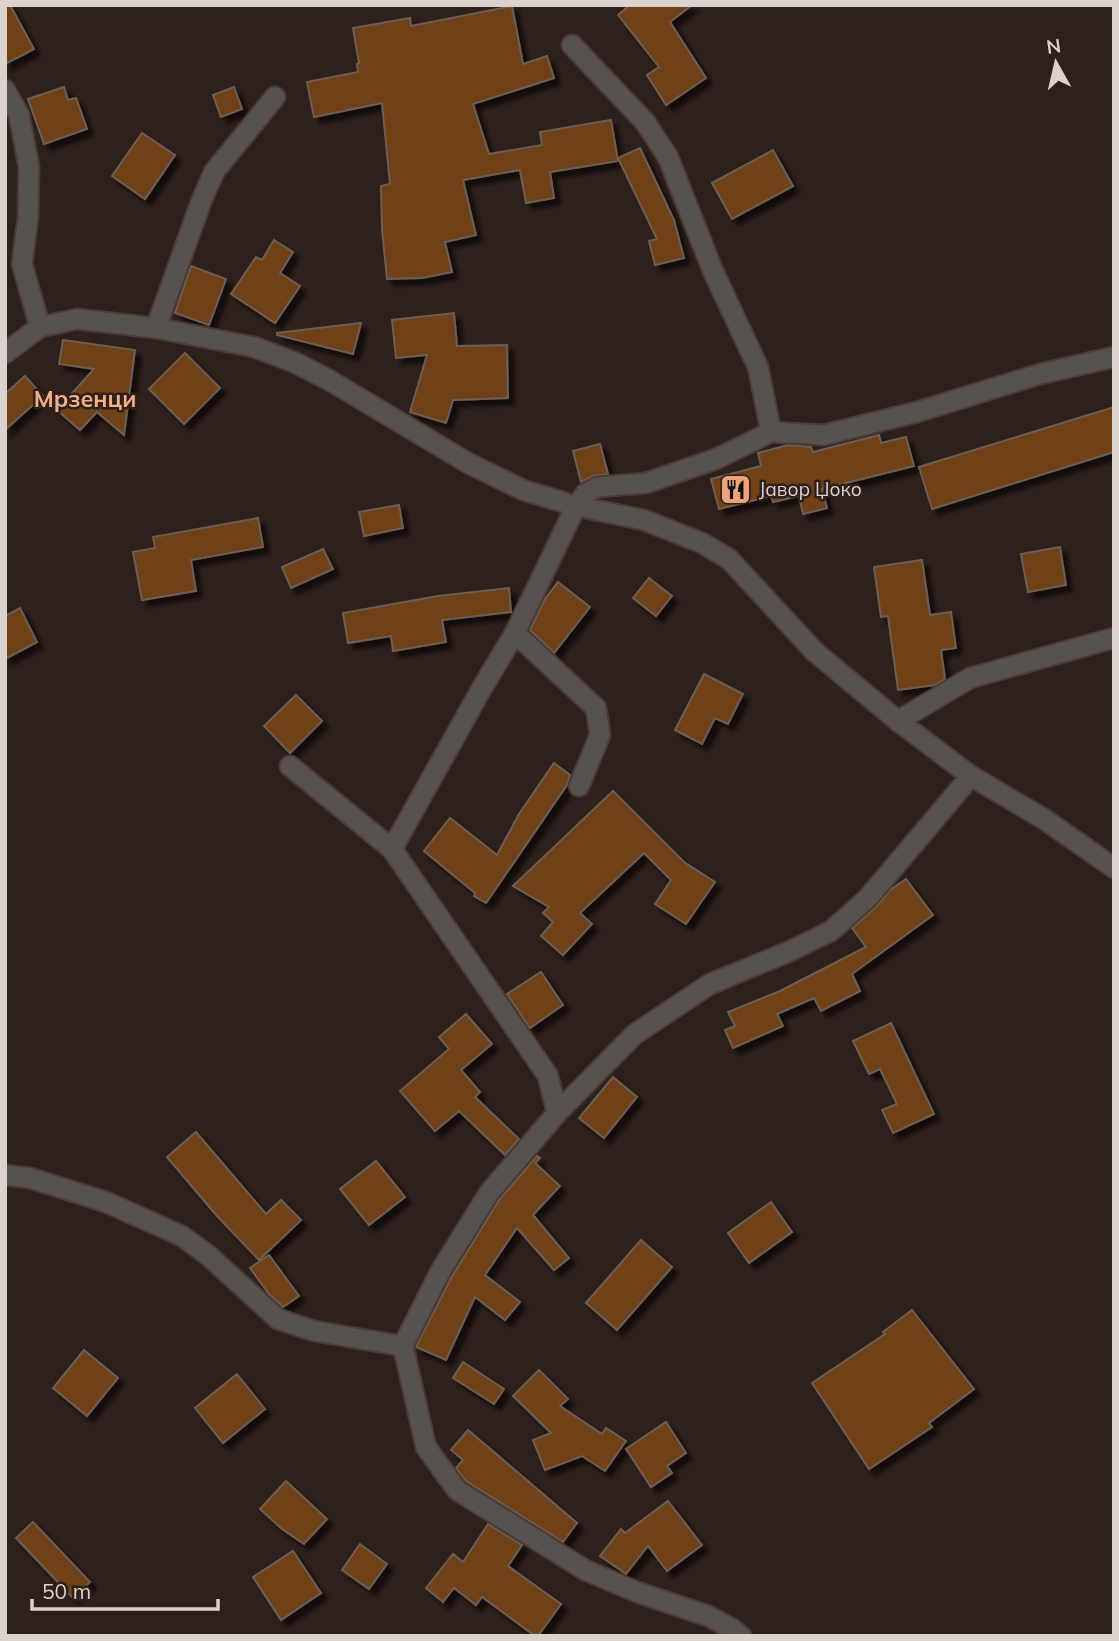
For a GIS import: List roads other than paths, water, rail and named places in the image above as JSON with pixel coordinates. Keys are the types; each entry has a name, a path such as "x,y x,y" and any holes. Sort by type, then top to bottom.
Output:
{"street":[{"path":"572,45 645,122 668,157 713,271 758,367 771,432"},
{"path":"5,90 19,115 29,167 29,217 13,259 40,327"},
{"path":"156,328 201,202 215,172 275,97"},
{"path":"5,353 40,327 78,319 156,328 254,347 296,363 329,380 468,463 523,490 576,506 644,520 702,543 729,559 816,652 898,721 971,776 1044,819 1114,867"},
{"path":"392,849 481,688 515,633 576,506 586,494 598,487 646,483 716,459 771,432 824,435 917,412 1040,374 1114,357"},
{"path":"515,633 596,708 600,735 579,786"},
{"path":"898,721 970,678 1114,638"},
{"path":"290,766 392,849 548,1076 557,1113"},
{"path":"741,1636 708,1616 637,1592 585,1570 457,1490 426,1447 403,1346 440,1272 489,1193 557,1113 635,1034 710,984 831,931 868,898 971,776"},
{"path":"5,1175 30,1178 106,1202 182,1236 209,1256 278,1319 314,1331 403,1346"}],"place":[{"name":"Јавор Џоко","path":"736,489"}],"district":[{"name":"Мрзенци","path":"85,399"}]}
